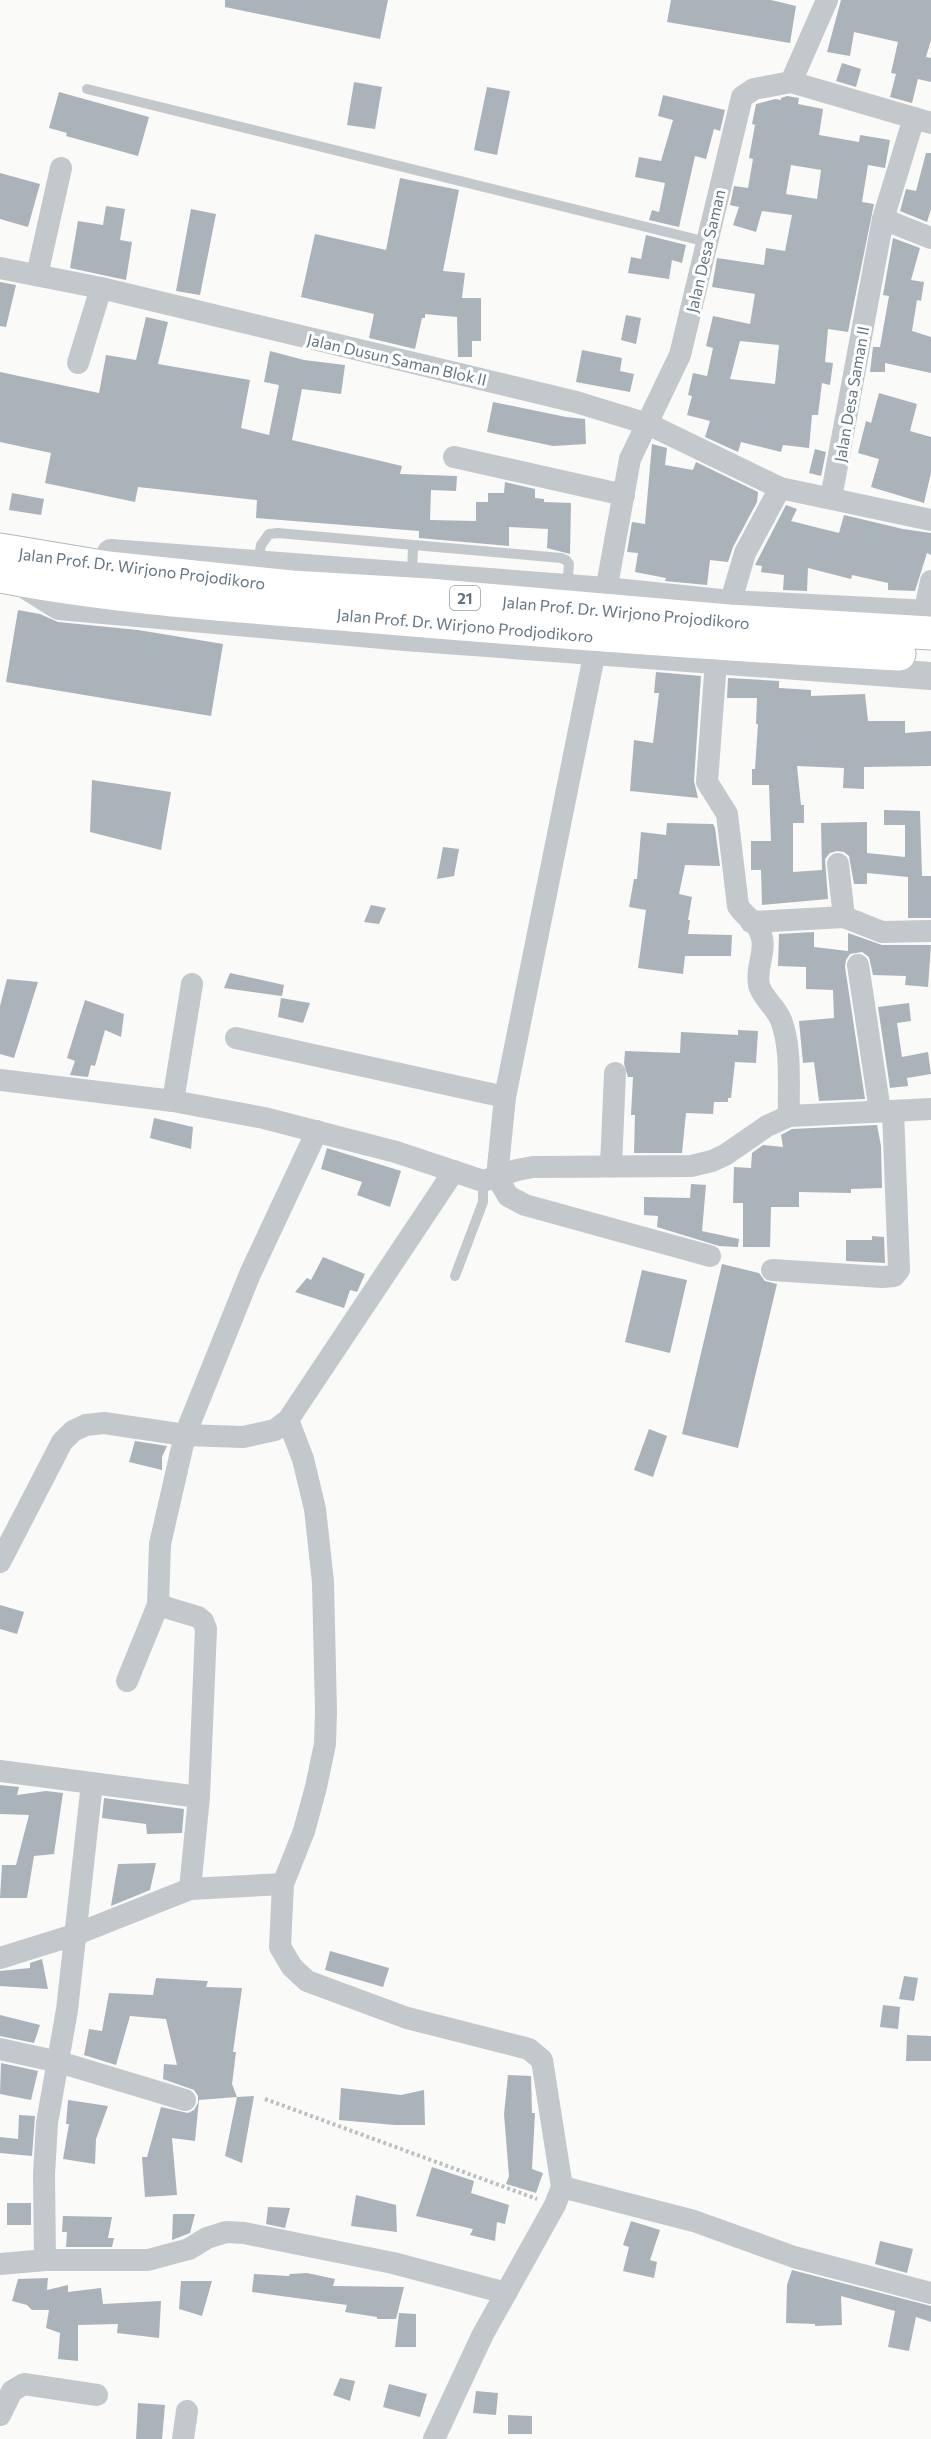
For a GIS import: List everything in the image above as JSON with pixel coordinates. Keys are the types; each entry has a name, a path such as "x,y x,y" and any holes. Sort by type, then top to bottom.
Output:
{"highway":[{"name":"Jalan Prof. Dr. Wirjono Prodjodikoro","path":"8,564 257,616 931,655"},
{"name":"Jalan Prof. Dr. Wirjono Projodikoro","path":"8,564 108,568 291,587 439,596 729,621 929,620"}],"street":[{"path":"791,82 827,0"},
{"name":"Jalan Desa Saman","path":"606,591 630,459 680,355 742,97 754,89 791,82 923,120"},
{"name":"Jalan Desa Saman II","path":"831,498 883,219 923,120"},
{"path":"37,275 62,168"},
{"path":"883,219 931,238"},
{"name":"Jalan Dusun Saman Blok II","path":"0,268 101,288 576,402 648,424 780,488"},
{"path":"78,363 101,288"},
{"path":"454,457 624,495"},
{"path":"730,604 745,553 780,488 931,520"},
{"path":"8,564 37,543 113,553 412,575 929,620 931,581"},
{"path":"257,616 595,651 931,675"},
{"path":"490,1179 595,651"},
{"path":"716,661 707,782 727,814 738,906 759,929 763,947 758,971 759,986 781,1019 786,1045 789,1116"},
{"path":"838,864 844,917"},
{"path":"751,922 844,917 882,932 931,931"},
{"path":"772,1269 882,1277 894,1276 899,1269 887,1111 858,965"},
{"path":"173,1101 192,984"},
{"path":"236,1038 505,1097"},
{"path":"611,1166 615,1073"},
{"path":"0,1080 173,1101 264,1118 317,1131 454,1171 490,1179 508,1196 525,1205 710,1256"},
{"path":"490,1179 533,1167 691,1166 725,1155 767,1126 789,1116 931,1109"},
{"path":"128,1681 158,1605 160,1544 185,1435 270,1228 317,1131"},
{"path":"0,1562 62,1442 73,1431 86,1425 104,1423 185,1435 243,1437 275,1430 288,1420 454,1171"},
{"path":"288,1420 303,1460 315,1509 324,1582 326,1712 325,1744 316,1787 304,1831 283,1884 280,1947 292,1967 307,1981 407,2018 529,2049 542,2060 558,2196 482,2336 434,2439"},
{"path":"158,1605 198,1617 203,1621 206,1629 199,1797 190,1890"},
{"path":"0,1771 199,1797"},
{"path":"45,2260 44,2174 47,2123 67,2010 92,1783"},
{"path":"0,1958 74,1935 190,1890 283,1884"},
{"path":"0,2049 59,2061 185,2100"},
{"path":"558,2196 694,2221 794,2256 931,2293"},
{"path":"0,2264 45,2260 148,2260 189,2249 207,2238 226,2232 244,2233 393,2263 506,2293"},
{"path":"0,2415 12,2391 24,2384 97,2396"},
{"path":"183,2439 187,2411"}],"lane":[{"path":"87,89 707,242"},
{"path":"258,563 261,545 269,534 278,533 566,560 568,564 567,588"},
{"path":"412,575 413,546"},
{"path":"455,1276 490,1179"}],"path":[{"path":"265,2099 558,2196"}],"building":[{"path":"225,0 388,0 380,39 225,7"},
{"path":"671,0 771,0 796,6 790,43 667,22"},
{"path":"841,0 931,0 931,40 926,57 931,58 931,82 918,79 912,103 890,97 896,74 891,73 898,42 854,32 850,56 827,52"},
{"path":"842,63 861,69 856,87 836,81"},
{"path":"354,82 382,87 375,129 347,125"},
{"path":"487,87 510,91 497,155 474,150"},
{"path":"59,92 149,117 138,156 66,136 67,133 49,128"},
{"path":"663,95 725,110 720,131 714,129 706,159 695,156 679,227 649,220 652,210 659,212 665,183 635,177 639,157 661,161 673,120 658,116"},
{"path":"787,96 799,98 798,104 823,109 819,135 859,142 860,135 890,140 885,168 868,165 862,202 874,204 848,332 828,329 825,362 833,363 830,385 822,383 818,415 812,415 809,448 783,445 781,452 741,442 738,452 705,437 710,421 687,415 692,396 688,395 693,373 707,376 713,348 706,346 713,316 750,324 755,294 712,287 717,258 764,265 766,248 785,251 792,215 762,211 756,232 733,225 739,207 730,205 734,186 748,188 753,159 749,158 756,104 775,99 781,100","holes":["791,165 821,170 817,199 786,194","740,341 779,345 775,384 730,379"]},
{"path":"926,153 931,153 931,209 927,222 900,211 906,189 916,191"},
{"path":"0,173 40,184 28,227 0,219"},
{"path":"400,178 459,190 443,271 465,273 462,298 481,298 481,341 472,341 472,357 458,357 457,317 425,314 415,349 369,338 374,314 301,297 315,234 386,250"},
{"path":"106,206 125,209 120,240 132,242 126,280 70,268 78,221 103,225"},
{"path":"191,209 216,214 200,295 176,291"},
{"path":"646,235 686,245 682,263 672,260 669,279 628,273 631,257 641,259"},
{"path":"893,238 920,248 911,280 924,282 921,301 917,300 912,331 931,337 931,373 885,363 885,372 870,372 873,347 880,347 889,296 883,295"},
{"path":"0,282 16,285 6,327 0,326"},
{"path":"626,315 641,318 636,344 621,340"},
{"path":"146,317 168,322 158,364 250,380 241,428 269,435 279,385 264,382 270,351 304,360 345,365 341,394 302,389 292,440 402,466 400,474 457,476 456,491 431,490 430,520 476,521 476,502 488,502 488,493 504,493 505,482 535,489 535,498 544,499 544,502 571,503 570,554 547,548 548,529 509,527 509,546 419,538 419,531 256,518 257,500 138,487 135,502 45,483 51,453 0,442 0,372 99,393 106,355 136,360"},
{"path":"582,350 622,358 620,371 634,374 630,392 576,382"},
{"path":"879,393 917,404 910,431 931,437 931,473 924,503 871,487 879,459 858,453 866,421 871,423"},
{"path":"493,402 585,419 586,444 553,446 487,432"},
{"path":"652,444 667,448 665,465 693,470 696,462 758,492 757,502 733,547 728,562 710,560 707,585 665,581 666,578 635,572 638,553 627,552 632,522 645,524"},
{"path":"815,449 826,452 821,476 809,473"},
{"path":"12,493 44,499 41,515 9,510"},
{"path":"786,505 797,509 791,521 839,533 844,515 931,533 931,555 927,553 915,591 888,590 888,583 852,575 851,579 808,568 807,591 783,590 784,575 761,572 762,566 755,565"},
{"path":"18,610 40,614 58,622 138,630 223,644 211,716 6,682"},
{"path":"656,672 701,676 694,781 698,798 630,791 634,740 653,743 659,693 654,693"},
{"path":"728,678 779,681 779,688 811,690 811,696 865,694 868,721 905,721 905,733 931,731 931,766 864,767 864,789 843,788 844,768 797,766 801,805 804,805 804,823 793,823 793,872 822,870 821,823 867,822 867,853 905,857 905,825 884,825 884,810 920,811 922,876 931,876 931,918 908,918 908,877 867,873 867,884 854,884 849,856 837,851 830,853 825,859 828,899 762,905 761,870 751,870 751,841 771,841 769,785 752,785 758,724 756,724 757,698 727,698"},
{"path":"92,780 171,792 161,850 90,832"},
{"path":"667,823 713,824 720,866 685,865 679,894 692,897 688,934 732,935 731,956 685,956 683,974 638,968 646,910 629,907 634,879 637,879 641,832 666,835"},
{"path":"443,847 459,849 454,876 437,879"},
{"path":"371,905 386,908 379,924 364,922"},
{"path":"814,932 814,947 848,951 848,933 882,945 931,945 928,987 905,985 906,976 873,975 869,957 862,952 850,954 846,960 845,967 865,1099 819,1101 814,1062 803,1063 799,1021 834,1018 833,990 806,989 806,967 778,966 779,934"},
{"path":"230,973 284,985 282,996 224,988"},
{"path":"7,979 38,982 14,1058 0,1054 0,1006"},
{"path":"281,998 310,1003 303,1023 278,1017"},
{"path":"85,1000 124,1014 121,1037 105,1030 95,1066 91,1065 88,1077 70,1075 75,1061 67,1058"},
{"path":"909,1003 911,1021 897,1023 902,1057 928,1052 931,1074 907,1078 908,1086 890,1088 878,1007"},
{"path":"738,1030 758,1031 756,1063 735,1062 731,1098 728,1098 728,1102 714,1102 713,1114 686,1113 682,1153 634,1153 635,1115 631,1115 633,1077 628,1077 624,1064 625,1051 680,1053 681,1032 738,1035"},
{"path":"154,1118 193,1127 191,1149 150,1138"},
{"path":"877,1125 881,1146 882,1188 851,1189 851,1193 799,1192 799,1207 771,1207 770,1247 743,1247 743,1203 733,1203 734,1167 751,1168 752,1153 763,1145 783,1147 781,1135 792,1129"},
{"path":"327,1148 401,1171 390,1207 357,1195 362,1182 321,1169"},
{"path":"691,1184 706,1185 702,1231 739,1239 738,1247 719,1246 657,1227 658,1216 644,1215 644,1197 690,1198"},
{"path":"872,1236 884,1237 885,1263 846,1261 846,1240 872,1240"},
{"path":"323,1257 365,1274 357,1292 350,1290 344,1308 295,1292 307,1278 311,1280"},
{"path":"722,1264 759,1273 765,1281 777,1284 738,1448 682,1434"},
{"path":"642,1270 687,1280 670,1353 625,1342"},
{"path":"649,1429 667,1436 653,1477 634,1470"},
{"path":"135,1441 167,1446 162,1457 162,1470 129,1462"},
{"path":"0,1605 24,1612 17,1634 0,1629"},
{"path":"0,1785 19,1787 17,1795 46,1791 63,1793 54,1854 34,1856 27,1898 0,1898 2,1865 16,1865 29,1815 0,1814"},
{"path":"104,1798 184,1809 182,1833 147,1834 146,1824 102,1818"},
{"path":"156,1863 150,1890 111,1906 118,1864"},
{"path":"330,1951 389,1968 383,1987 325,1970"},
{"path":"42,1959 48,1989 0,1986 0,1971 30,1968 30,1963"},
{"path":"904,1976 918,1978 914,2001 899,1999"},
{"path":"156,1978 208,1981 206,1987 242,1988 233,2052 236,2052 232,2084 237,2097 199,2100 195,2141 172,2138 177,2195 145,2197 142,2157 147,2157 161,2107 188,2113 194,2110 198,2103 198,2096 194,2090 163,2079 164,2064 177,2065 166,2019 130,2016 116,2065 84,2055 89,2029 102,2031 109,1993 153,1995"},
{"path":"883,2005 900,2007 898,2029 880,2027"},
{"path":"0,2015 40,2025 34,2043 0,2036"},
{"path":"907,2035 931,2036 931,2061 906,2061"},
{"path":"1,2063 38,2071 31,2100 0,2094"},
{"path":"508,2075 531,2076 532,2113 535,2113 532,2169 543,2173 536,2193 506,2184 509,2176 504,2114"},
{"path":"341,2088 401,2095 424,2090 425,2125 339,2120"},
{"path":"254,2096 242,2163 225,2156 237,2097"},
{"path":"68,2100 108,2106 96,2139 95,2164 63,2159 69,2124 66,2124"},
{"path":"19,2115 35,2116 32,2156 0,2153 0,2137 18,2139"},
{"path":"432,2167 474,2181 471,2193 509,2205 505,2224 497,2222 495,2241 470,2235 473,2229 416,2216"},
{"path":"356,2195 396,2205 397,2232 351,2226"},
{"path":"7,2203 31,2203 31,2225 7,2225"},
{"path":"268,2207 290,2208 285,2228 266,2224"},
{"path":"173,2214 195,2214 190,2233 172,2240"},
{"path":"63,2216 112,2217 108,2238 114,2238 112,2247 66,2247 67,2232 62,2232"},
{"path":"631,2221 660,2230 650,2260 657,2262 654,2278 623,2271 629,2247 623,2245"},
{"path":"880,2241 913,2249 907,2273 875,2264"},
{"path":"792,2270 931,2306 931,2322 916,2317 909,2351 888,2347 895,2311 841,2296 842,2325 815,2326 815,2324 786,2323 787,2285"},
{"path":"307,2273 335,2279 333,2286 404,2287 396,2319 377,2319 377,2317 345,2312 347,2305 252,2292 254,2274 289,2276 290,2274"},
{"path":"48,2278 47,2290 68,2285 68,2292 101,2288 103,2304 161,2301 159,2338 117,2333 118,2324 78,2325 78,2361 58,2359 60,2333 46,2328 49,2310 32,2310 27,2305 12,2301 18,2279"},
{"path":"181,2281 212,2281 202,2316 179,2309"},
{"path":"399,2313 416,2314 416,2347 395,2347"},
{"path":"340,2378 355,2381 350,2401 333,2395"},
{"path":"389,2384 427,2394 420,2417 383,2407"},
{"path":"476,2391 498,2393 496,2415 473,2413"},
{"path":"138,2403 165,2405 162,2439 136,2439"},
{"path":"508,2415 532,2416 532,2434 508,2434"}]}
